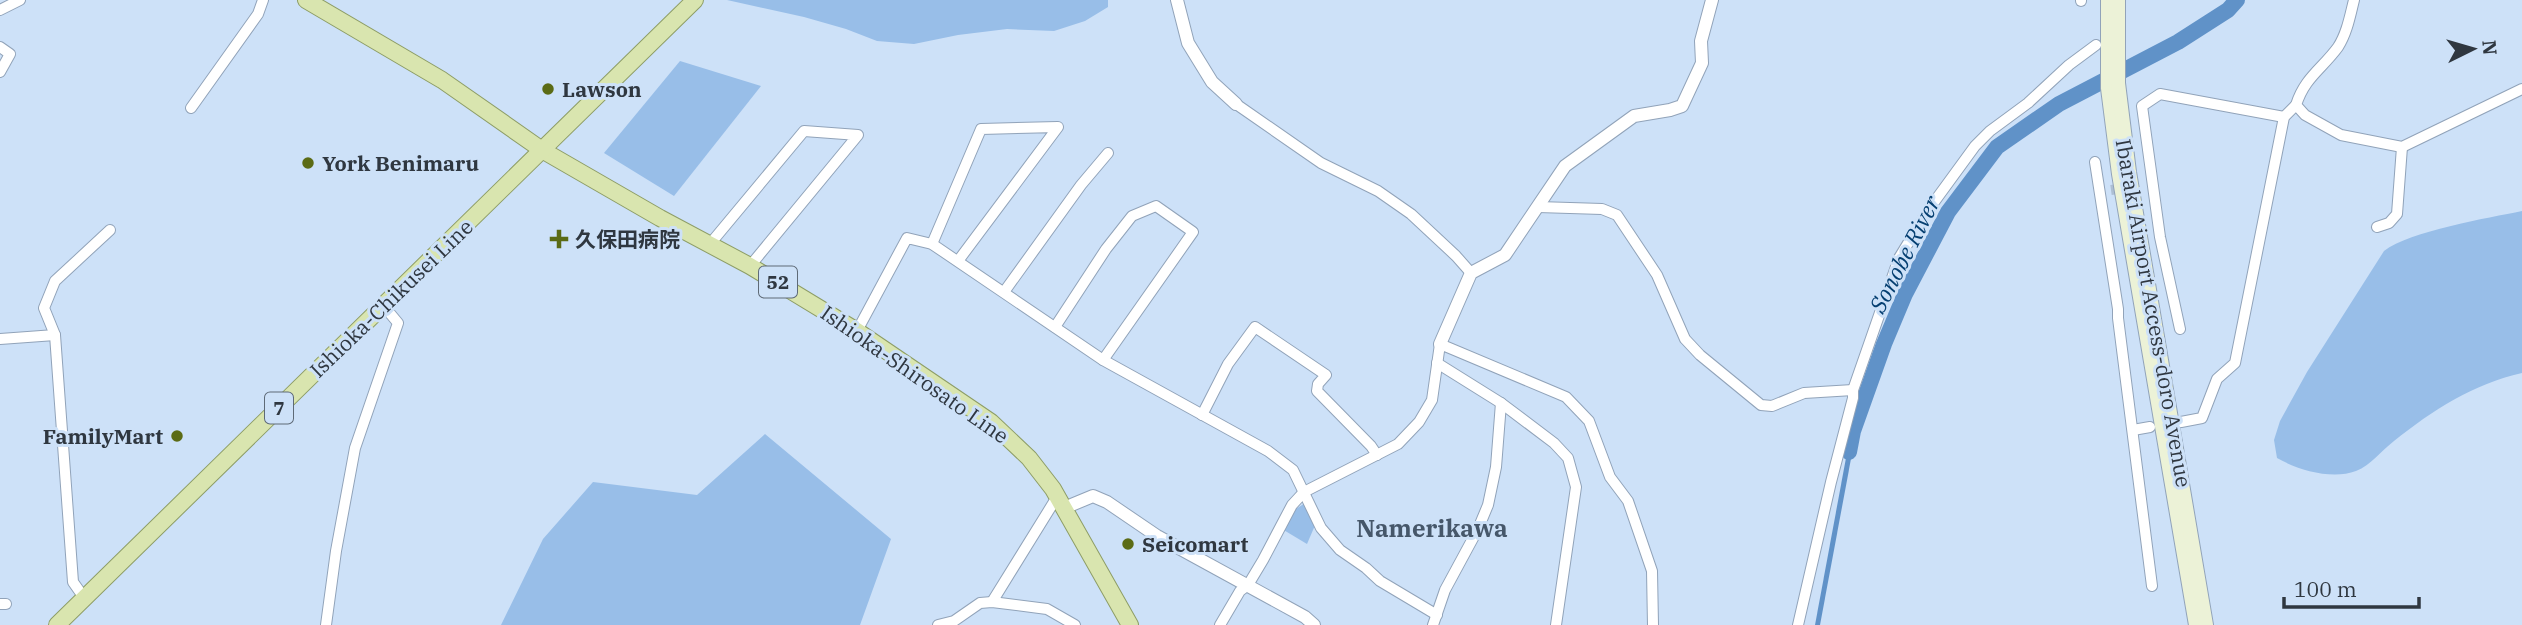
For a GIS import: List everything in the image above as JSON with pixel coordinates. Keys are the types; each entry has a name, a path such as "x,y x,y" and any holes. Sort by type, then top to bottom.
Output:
{"main road":[{"name":"Ishioka-Shirosato Line","path":"306,0 442,80 542,150 750,266 857,331 991,422 1029,458 1061,502 1130,625"},
{"name":"Ishioka-Chikusei Line","path":"57,625 695,0"},
{"name":"Ibaraki Airport Access-doro Avenue","path":"2108,0 2106,49 2207,625"},
{"name":"Ibaraki Airport Access-doro Avenue","path":"2106,49 2118,0"},
{"name":"Ibaraki Airport Access-doro Avenue","path":"2113,85 2119,174 2196,625"}],"street":[{"path":"0,10 20,0"},
{"path":"191,108 258,14 263,0"},
{"path":"1177,0 1188,43 1212,82 1236,104 1321,163 1378,191 1411,214 1471,273"},
{"path":"1220,625 1240,591 1248,585 1264,561 1292,505 1304,492 1398,444 1419,422 1432,400 1440,344 1471,273 1505,256 1565,166 1634,116 1682,106 1702,63 1701,41 1712,0"},
{"path":"2181,422 2202,418 2217,379 2235,363 2284,117 2296,105 2301,89 2338,47 2354,0"},
{"path":"0,47 10,54 0,72"},
{"path":"1798,625 1853,390 1899,258 1929,209 1983,138 2028,103 2069,65 2106,49"},
{"path":"2296,105 2305,115 2341,135 2402,147 2522,89"},
{"path":"2180,329 2146,185 2142,106 2160,94 2284,117"},
{"path":"932,244 981,128 1058,127 958,261"},
{"path":"710,244 804,131 858,135 750,266"},
{"path":"2377,227 2389,223 2397,214 2402,147"},
{"path":"1004,292 1081,185 1108,153"},
{"path":"2095,162 2106,191 2118,318 2152,586"},
{"path":"1055,327 1106,249 1132,216 1156,206 1193,232 1103,360"},
{"path":"1538,207 1602,209 1616,215 1657,275 1685,338 1700,355 1761,405 1772,406 1804,393 1853,390"},
{"path":"85,599 73,582 55,335 44,307 55,281 110,230"},
{"path":"857,331 907,238 932,244 1103,360 1268,451 1293,470 1321,528 1340,550 1437,622 1445,590 1488,505 1496,467 1501,403"},
{"path":"326,625 355,448 398,323 383,305"},
{"path":"1202,415 1228,364 1255,327 1326,375 1318,384 1317,391 1377,455"},
{"path":"0,339 55,335"},
{"path":"1440,344 1566,397 1590,421 1610,477 1628,500 1652,571 1654,625"},
{"path":"1437,363 1501,403 1554,443 1568,458 1576,487 1556,625"},
{"path":"2133,430 2150,427"},
{"path":"992,603 1061,502 1093,496 1107,502 1157,536 1305,617 1314,625"},
{"path":"938,625 954,621 980,603 1047,609 1076,625"}],"shaded area":[{"path":"727,0 1108,0 1108,7 1085,21 1054,31 1007,29 914,44 877,41 804,17"},
{"path":"680,61 761,86 674,196 604,153"},
{"path":"2522,211 2522,373 2487,384 2454,400 2409,430 2356,471 2326,474 2277,458 2274,440 2280,421 2307,372 2384,251 2430,231"},
{"path":"1851,431 1856,432 1820,625 1815,625"},
{"path":"765,434 891,539 860,625 501,625 543,539 593,482 697,495"},
{"path":"1305,503 1316,523 1307,544 1282,529 1293,511"}],"waterway":[{"name":"Sonobe River","path":"1849,452 1853,431 1905,294 1948,212 1997,147 2059,104 2178,42 2228,10 2237,0"}],"tunnel":[{"path":"2111,190 2140,186"}],"place":[{"name":"Lawson","path":"548,89"},
{"name":"York Benimaru","path":"308,163"},
{"name":"久保田病院","path":"559,239"},
{"name":"FamilyMart","path":"177,436"},
{"name":"Seicomart","path":"1128,544"}],"district":[{"name":"Namerikawa","path":"1432,528"}]}
